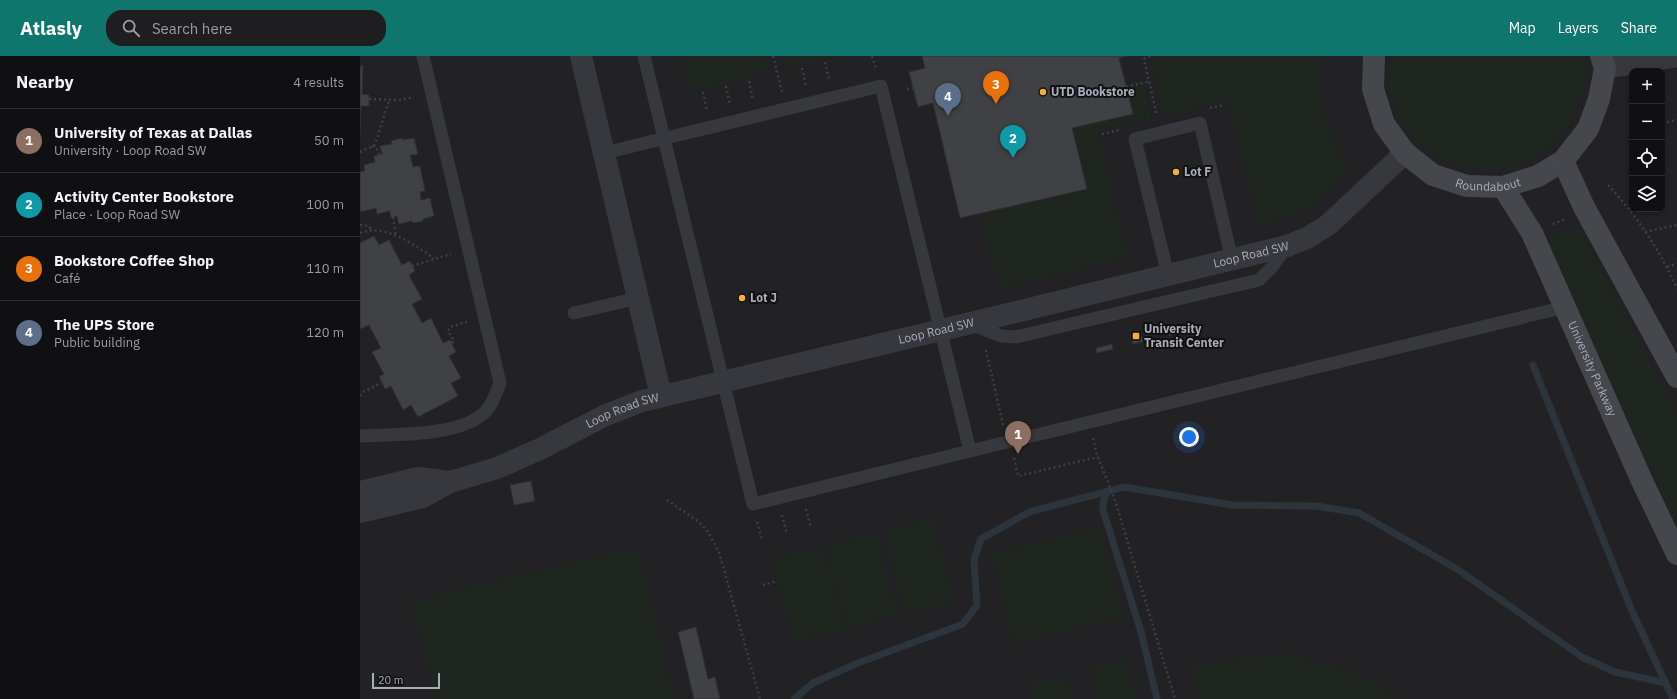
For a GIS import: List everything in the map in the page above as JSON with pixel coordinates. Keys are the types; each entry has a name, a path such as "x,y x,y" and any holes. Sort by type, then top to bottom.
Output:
{"street":[{"path":"581,56 661,396"},
{"name":"Roundabout","path":"1374,56 1373,89 1384,124 1405,153 1433,175 1467,186 1503,187 1538,176 1563,161 1588,129 1600,99 1603,62"},
{"path":"1603,62 1677,56"},
{"name":"Loop Road SW","path":"360,512 423,497 450,482 497,468 540,449 606,415 642,401 1287,246 1306,238 1328,225 1405,153"},
{"path":"1563,161 1584,207 1677,377"},
{"name":"University Parkway","path":"1503,187 1532,233 1642,481 1677,554"},
{"name":"Loop Road SW","path":"360,492 418,478 450,482"}],"lane":[{"path":"360,436 425,433 448,429 470,422 484,413 493,402 500,383 422,56"},
{"path":"644,56 753,504 1565,307"},
{"path":"604,153 880,86 970,451"},
{"path":"1168,275 1135,139 1200,124 1232,260"},
{"path":"970,323 1002,336 1016,337 1259,280 1272,267 1287,246"},
{"path":"574,313 638,298"}],"path":[{"path":"773,56 778,74"},
{"path":"1150,56 1144,58 1158,120"},
{"path":"1126,87 1150,81"},
{"path":"907,89 913,88"},
{"path":"369,99 400,100 431,93"},
{"path":"360,152 375,145 389,100"},
{"path":"1206,109 1224,105"},
{"path":"1665,123 1677,120"},
{"path":"1102,134 1123,129"},
{"path":"372,146 378,150 379,155"},
{"path":"1608,185 1625,204 1646,232 1667,267 1677,289"},
{"path":"393,217 396,237"},
{"path":"1552,225 1566,218"},
{"path":"1646,232 1677,224"},
{"path":"360,225 369,226 371,230"},
{"path":"360,233 371,230 385,232 434,258"},
{"path":"412,266 434,258 469,249"},
{"path":"1667,267 1677,264"},
{"path":"452,343 454,342 448,331 450,327 485,318"},
{"path":"986,349 1003,426"},
{"path":"360,396 363,392 381,383"},
{"path":"1096,452 1115,500 1176,699"},
{"path":"1013,454 1018,476 1098,457"},
{"path":"667,500 699,522 708,532 719,552 760,699"},
{"path":"763,585 777,581"}],"shaded area":[{"path":"360,56 1677,56 1677,699 360,699"},
{"path":"683,56 763,56 768,73 691,91"},
{"path":"783,56 836,56 786,68"},
{"path":"1156,56 1322,56 1322,89 1325,115 1340,154 1349,169 1315,202 1303,210 1258,226 1228,101 1164,116 1151,59"},
{"path":"1391,56 1583,56 1585,72 1582,95 1573,117 1560,136 1544,151 1526,162 1506,168 1485,170 1464,167 1443,160 1423,148 1412,137 1403,124 1390,90 1389,61"},
{"path":"1144,85 1151,118 1098,131 1128,257 1001,288 997,281 981,219 989,217 988,212 1087,189 1072,128 1133,114 1127,90"},
{"path":"1577,225 1677,414 1677,528 1546,241"},
{"path":"933,519 954,602 904,614 883,531"},
{"path":"1101,527 1123,617 1013,643 991,554"},
{"path":"876,533 897,616 847,628 826,546"},
{"path":"638,547 675,699 435,699 411,602"},
{"path":"823,547 844,629 793,642 772,560"},
{"path":"1285,654 1329,664 1357,674 1370,680 1394,699 1199,699 1191,666 1210,662"},
{"path":"1127,660 1136,699 1097,699 1090,669"},
{"path":"1066,676 1071,699 1032,699 1029,684"}],"building":[{"path":"922,56 1127,56 1119,58 1133,114 1072,128 1087,189 960,218 933,103 918,107 909,72 925,68"},
{"path":"360,66 363,66 362,94 369,95 369,106 361,106 360,134"},
{"path":"402,138 402,140 414,138 418,154 410,155 413,167 420,166 425,191 420,192 421,200 430,198 434,216 423,219 423,221 413,223 412,221 399,224 397,216 391,218 390,211 377,214 376,208 360,212 360,172 365,171 364,165 375,162 374,156 382,154 380,146 392,144 391,141"},
{"path":"374,236 379,245 389,240 402,265 410,261 415,271 409,275 422,299 412,304 422,323 431,318 443,343 450,340 456,352 449,356 461,378 451,383 458,396 418,417 411,405 403,410 391,386 385,389 379,377 384,374 372,352 381,348 369,325 360,329 360,243"},
{"path":"1184,326 1186,331 1169,336 1168,331"},
{"path":"1148,335 1149,340 1133,344 1132,340"},
{"path":"1112,344 1113,349 1097,353 1096,348"},
{"path":"531,481 535,501 514,505 510,485"},
{"path":"696,627 708,679 715,677 720,699 694,699 678,632"}],"waterway":[{"path":"1533,365 1632,611 1673,699"},
{"path":"794,699 813,683 858,663 963,624 977,605 974,559 981,539 1029,512 1124,487 1232,505 1316,506 1359,513 1457,569 1582,657 1615,672 1666,683"},
{"path":"1107,491 1103,503 1103,510 1141,632 1157,699"}],"place":[{"name":"UTD Bookstore","path":"1043,92"},
{"name":"Bookstore Coffee Shop","path":"996,104"},
{"name":"The UPS Store","path":"948,116"},
{"name":"Activity Center Bookstore","path":"1013,158"},
{"name":"Lot F","path":"1176,172"},
{"name":"Lot J","path":"742,298"},
{"name":"University Transit Center","path":"1136,336"},
{"name":"University of Texas at Dallas","path":"1018,454"}]}
